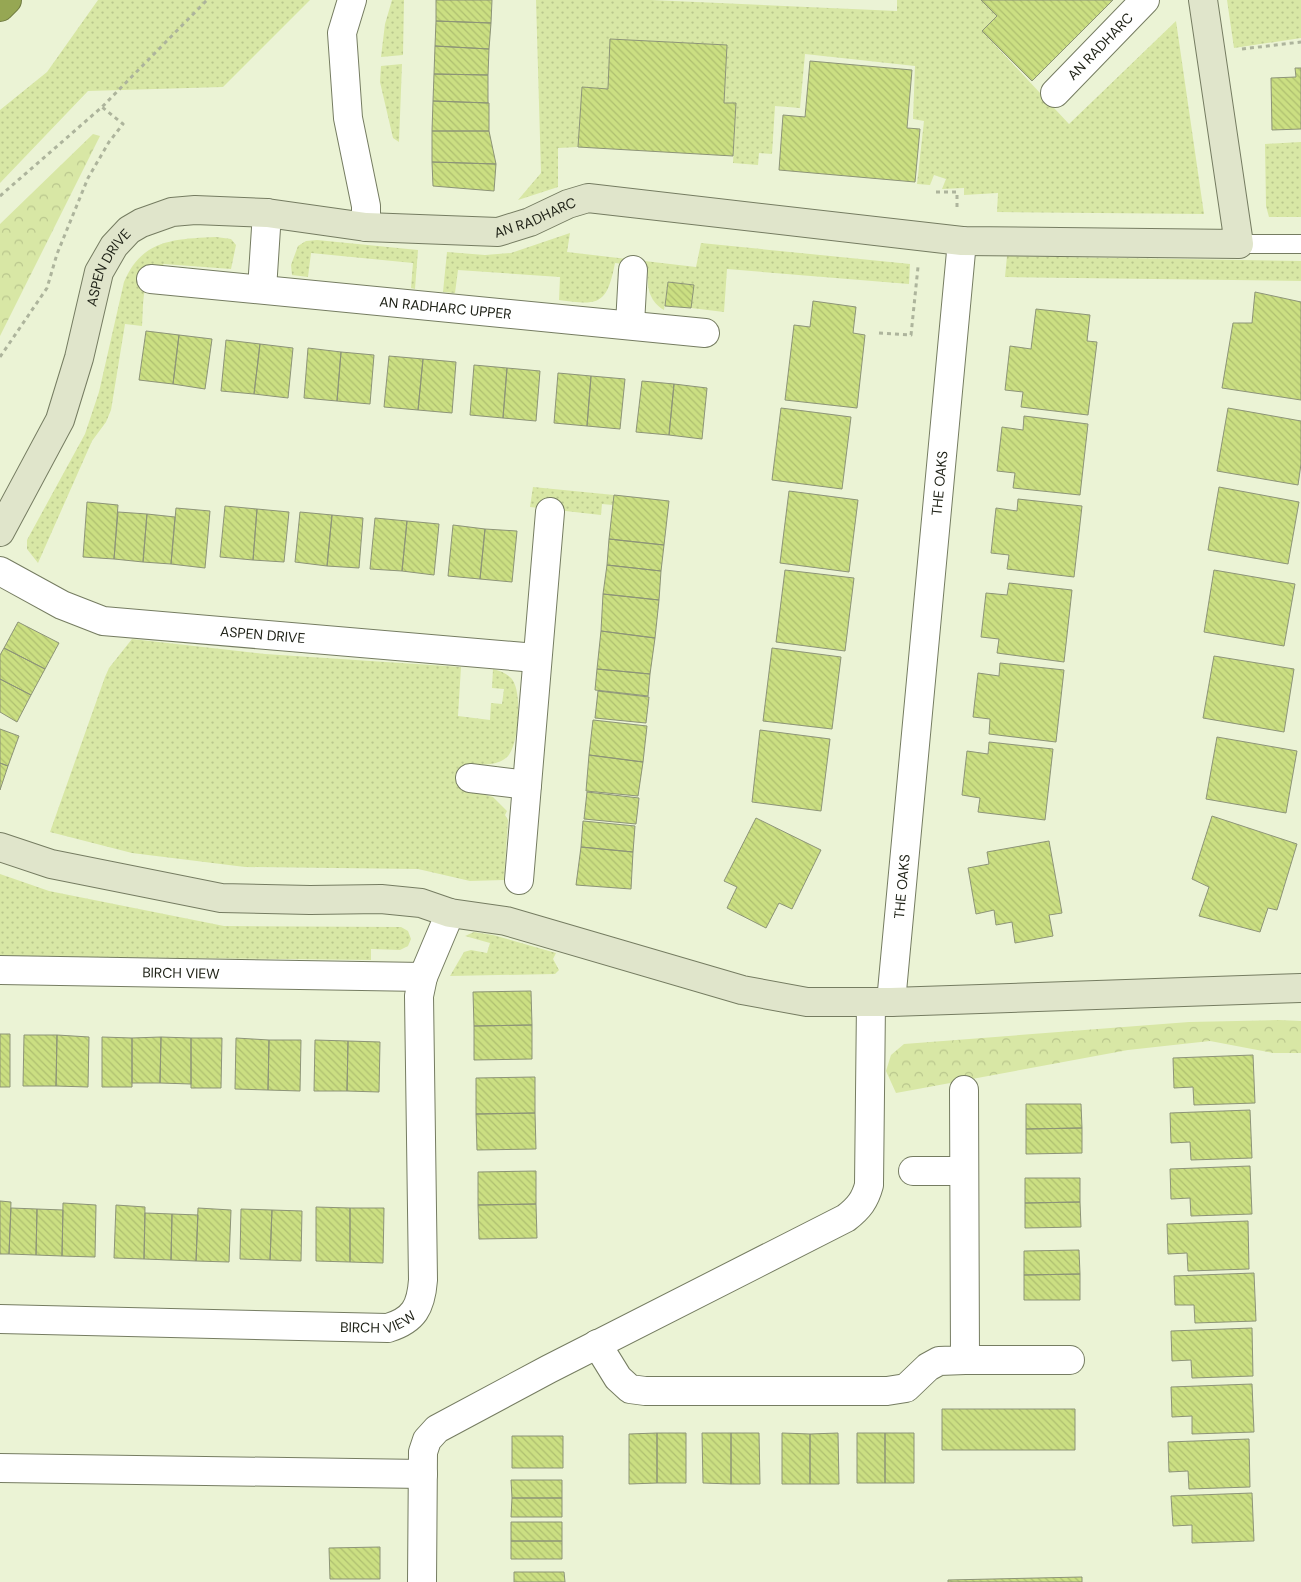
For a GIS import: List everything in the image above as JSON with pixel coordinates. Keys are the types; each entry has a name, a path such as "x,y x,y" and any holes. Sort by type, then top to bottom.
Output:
{"highway":[{"path":"0,7 7,0"}],"street":[{"path":"352,0 342,33 348,118 366,206 366,227"},
{"name":"AN RADHARC","path":"1055,93 1144,0"},
{"path":"959,228 1238,244 1209,54 1203,0"},
{"name":"AN RADHARC","path":"366,227 498,232 530,222 568,204 588,198 922,236 959,228"},
{"name":"ASPEN DRIVE","path":"0,532 60,420 79,358 96,280 114,246 129,230 172,212 195,210 267,213 366,227"},
{"path":"262,289 267,213"},
{"name":"THE OAKS","path":"422,1582 422,1452 427,1440 437,1429 597,1344 846,1218 859,1209 866,1198 869,1185 881,1002 959,228"},
{"path":"630,324 633,270"},
{"name":"AN RADHARC UPPER","path":"151,279 552,320 630,324 705,333"},
{"path":"519,880 536,658 550,512"},
{"name":"ASPEN DRIVE","path":"0,571 62,605 103,621 536,658"},
{"path":"470,778 527,785"},
{"path":"0,846 51,864 221,898 310,900 381,898 421,903 450,913 506,921 742,990 807,1002 881,1002 1301,988"},
{"name":"BIRCH VIEW","path":"0,1319 388,1328 404,1323 416,1310 422,1295 423,1280 419,996 423,977 450,913"},
{"name":"BIRCH VIEW","path":"0,970 423,977"},
{"path":"964,1090 965,1360"},
{"path":"913,1171 964,1171"},
{"path":"597,1344 618,1378 630,1389 645,1391 887,1391 906,1388 928,1367 939,1362 965,1360 1070,1360"},
{"path":"0,1468 422,1474"}],"lane":[{"path":"1238,244 1301,244"}],"path":[{"path":"0,196 102,107 207,0"},
{"path":"1209,54 1301,42"},
{"path":"0,357 47,288 57,254 88,178 109,142 123,124 102,107"},
{"path":"936,192 957,192 959,228"},
{"path":"879,333 911,335 922,236"}],"green space":[{"path":"98,0 310,0 223,87 88,91 0,183 0,110 47,72"},
{"path":"392,0 404,0 403,55 381,57 385,24"},
{"path":"536,0 651,0 897,11 897,0 981,0 997,16 982,31 1069,124 1176,21 1204,214 997,212 998,193 964,195 964,188 942,189 946,179 934,175 930,185 917,184 924,121 913,119 915,66 805,54 800,108 775,106 772,154 759,153 758,165 733,163 736,104 724,103 727,45 611,39 608,89 582,87 578,147 558,148 558,187 518,200 541,173"},
{"path":"1227,0 1301,0 1301,38 1234,48"},
{"path":"402,64 399,142 393,138 380,82 381,66"},
{"path":"93,134 100,136 0,336 0,224"},
{"path":"1301,142 1301,217 1269,217 1266,206 1265,144"},
{"path":"570,233 567,252 696,267 701,243 910,264 909,284 727,269 724,312 691,308 693,285 668,282 664,310 654,301 649,291 648,267 615,263 609,287 605,294 593,302 584,303 559,300 560,277 458,270 455,293 443,292 447,252 485,255 511,253"},
{"path":"216,237 231,239 236,245 231,269 164,264 156,269 147,283 142,326 125,324 111,410 106,422 92,441 38,563 27,549 27,540 85,434 99,392 124,282 131,268 150,249 161,244 187,239"},
{"path":"317,240 418,250 415,289 411,288 413,263 311,253 308,277 292,275 291,265 298,246 306,241"},
{"path":"1007,256 1301,261 1301,281 1005,277"},
{"path":"533,487 614,495 613,505 602,504 601,515 530,507"},
{"path":"132,639 265,654 461,667 458,716 490,720 491,703 502,704 504,689 492,688 493,669 507,675 515,684 518,705 517,729 512,750 500,762 485,765 470,764 468,790 493,797 507,811 505,815 508,820 504,880 470,881 418,869 245,867 132,853 50,832 105,677 109,668"},
{"path":"0,874 49,891 224,926 401,927 408,931 411,939 408,946 400,950 371,949 371,960 0,956"},
{"path":"474,932 493,935 556,953 553,959 559,970 555,974 450,976 464,952 471,950 487,953 490,943 465,936"},
{"path":"1301,1021 1301,1053 1273,1053 1210,1041 1128,1050 896,1093 886,1071 891,1055 904,1044 1189,1022"}],"building":[{"path":"436,0 492,0 491,23 436,21"},
{"path":"981,0 1113,0 1032,81 982,31 997,16"},
{"path":"436,21 491,23 489,49 435,46"},
{"path":"610,39 727,45 724,103 736,103 733,156 578,147 582,87 608,89"},
{"path":"435,46 489,49 488,75 434,74"},
{"path":"810,61 912,70 907,128 920,129 915,182 779,170 783,115 805,117"},
{"path":"1295,68 1301,68 1301,129 1272,130 1271,78 1296,77"},
{"path":"434,74 488,75 488,103 433,101"},
{"path":"433,101 489,103 489,131 432,131"},
{"path":"432,131 489,131 496,164 432,162"},
{"path":"432,162 496,164 494,191 433,186"},
{"path":"668,282 694,285 691,308 665,306"},
{"path":"1255,292 1301,302 1301,400 1222,388 1233,323 1252,323"},
{"path":"813,301 856,307 853,333 865,335 857,408 785,400 794,325 810,327"},
{"path":"1036,309 1090,315 1087,341 1097,342 1088,415 1021,407 1023,392 1005,390 1010,346 1031,349"},
{"path":"146,331 179,335 173,384 139,380"},
{"path":"179,335 212,339 205,389 173,384"},
{"path":"226,340 260,344 254,394 221,391"},
{"path":"260,344 293,348 288,398 254,394"},
{"path":"308,348 341,352 337,401 304,398"},
{"path":"341,352 374,355 370,404 337,401"},
{"path":"389,356 423,359 418,410 384,407"},
{"path":"423,359 456,362 452,413 418,410"},
{"path":"474,365 507,368 503,418 470,415"},
{"path":"507,368 540,371 536,421 503,418"},
{"path":"558,373 591,376 587,426 554,423"},
{"path":"591,376 625,379 620,429 587,426"},
{"path":"642,381 674,384 669,435 636,432"},
{"path":"674,384 707,388 702,439 669,435"},
{"path":"781,408 851,417 842,489 772,480"},
{"path":"1228,408 1301,421 1301,464 1298,485 1217,471"},
{"path":"1024,416 1088,424 1080,495 1013,488 1015,473 997,471 1002,427 1023,430"},
{"path":"1219,487 1299,502 1288,564 1208,550"},
{"path":"789,491 858,500 849,572 780,563"},
{"path":"614,495 669,501 664,545 609,539"},
{"path":"1018,499 1082,506 1074,577 1007,569 1009,555 991,553 996,508 1017,511"},
{"path":"87,502 118,505 114,559 83,557"},
{"path":"225,506 257,509 253,560 220,557"},
{"path":"176,508 210,511 205,568 171,564"},
{"path":"257,509 289,512 284,562 253,560"},
{"path":"118,512 147,514 143,562 114,559"},
{"path":"300,512 332,515 327,566 295,562"},
{"path":"147,514 175,517 171,564 143,562"},
{"path":"332,515 363,518 359,568 327,566"},
{"path":"375,518 407,521 402,571 370,569"},
{"path":"407,521 439,524 434,575 402,571"},
{"path":"453,525 485,529 480,579 448,576"},
{"path":"485,529 517,531 512,582 480,579"},
{"path":"609,539 664,545 661,571 607,565"},
{"path":"607,565 661,571 659,600 603,594"},
{"path":"785,570 854,578 845,651 776,642"},
{"path":"1214,570 1295,584 1284,646 1204,632"},
{"path":"1009,583 1072,590 1064,662 997,653 999,639 981,637 986,593 1007,595"},
{"path":"603,594 659,600 655,638 601,631"},
{"path":"18,622 59,643 45,669 4,648"},
{"path":"601,631 655,638 650,674 597,669"},
{"path":"4,648 45,669 31,695 0,679 0,655"},
{"path":"772,648 841,657 832,729 763,721"},
{"path":"1214,656 1294,669 1284,732 1203,718"},
{"path":"1000,663 1064,670 1056,742 989,734 990,719 973,717 978,673 999,676"},
{"path":"597,669 650,674 648,696 595,690"},
{"path":"0,679 31,695 17,722 0,712"},
{"path":"598,691 649,697 646,723 595,718"},
{"path":"593,720 647,726 643,762 589,755"},
{"path":"0,729 19,736 8,766 0,763"},
{"path":"760,730 830,739 821,811 752,802"},
{"path":"1217,737 1297,751 1286,813 1206,799"},
{"path":"989,742 1053,749 1045,820 978,812 980,798 962,795 967,751 988,754"},
{"path":"589,755 643,762 638,796 586,791"},
{"path":"0,763 8,766 0,790"},
{"path":"587,792 639,798 636,824 584,819"},
{"path":"1212,816 1297,844 1277,910 1268,908 1260,932 1199,916 1209,887 1192,879"},
{"path":"756,818 821,850 792,909 779,903 766,928 727,908 737,887 724,881"},
{"path":"583,821 635,826 633,852 581,847"},
{"path":"1049,841 1062,913 1049,915 1053,936 1015,943 1012,922 996,925 994,910 976,914 968,868 989,864 987,852"},
{"path":"581,847 633,852 631,889 576,885"},
{"path":"531,991 532,1025 474,1026 473,992"},
{"path":"532,1025 532,1059 474,1060 474,1026"},
{"path":"0,1034 10,1034 10,1087 0,1087"},
{"path":"24,1035 57,1035 56,1086 23,1086"},
{"path":"57,1035 89,1037 88,1087 56,1086"},
{"path":"102,1037 132,1038 132,1087 102,1087"},
{"path":"161,1037 160,1083 132,1083 132,1038"},
{"path":"161,1037 191,1038 191,1084 160,1083"},
{"path":"191,1038 222,1038 221,1088 191,1088"},
{"path":"236,1038 269,1040 268,1090 235,1089"},
{"path":"269,1040 301,1040 300,1091 268,1090"},
{"path":"315,1040 348,1041 347,1091 314,1091"},
{"path":"348,1041 380,1042 379,1092 347,1091"},
{"path":"1253,1055 1255,1103 1194,1105 1193,1087 1174,1088 1173,1058"},
{"path":"535,1077 535,1113 476,1114 476,1078"},
{"path":"1026,1104 1081,1104 1082,1128 1026,1129"},
{"path":"1250,1110 1252,1158 1191,1160 1190,1142 1171,1143 1170,1113"},
{"path":"535,1113 536,1149 477,1150 476,1114"},
{"path":"1082,1128 1082,1153 1026,1154 1026,1129"},
{"path":"1250,1166 1252,1214 1191,1216 1190,1198 1171,1199 1170,1169"},
{"path":"536,1171 536,1204 478,1205 478,1172"},
{"path":"1025,1178 1080,1178 1080,1202 1025,1203"},
{"path":"0,1201 11,1202 9,1254 0,1254"},
{"path":"1080,1202 1081,1227 1025,1228 1025,1203"},
{"path":"63,1203 96,1205 95,1257 62,1256"},
{"path":"536,1204 537,1238 479,1239 478,1205"},
{"path":"116,1205 145,1207 144,1259 114,1258"},
{"path":"316,1207 350,1208 350,1262 316,1261"},
{"path":"11,1208 37,1209 36,1255 9,1254"},
{"path":"198,1208 231,1210 229,1262 196,1261"},
{"path":"350,1208 384,1208 383,1263 350,1262"},
{"path":"37,1209 63,1210 62,1256 36,1255"},
{"path":"241,1209 272,1210 270,1260 240,1259"},
{"path":"272,1210 302,1211 301,1261 270,1260"},
{"path":"145,1213 172,1214 171,1260 144,1259"},
{"path":"172,1214 198,1215 196,1261 171,1260"},
{"path":"1248,1221 1249,1269 1188,1271 1187,1253 1168,1254 1167,1224"},
{"path":"1079,1250 1080,1274 1024,1275 1024,1251"},
{"path":"1254,1273 1256,1321 1195,1323 1194,1305 1175,1305 1174,1276"},
{"path":"1080,1274 1080,1300 1024,1300 1024,1275"},
{"path":"1252,1328 1253,1376 1192,1378 1191,1360 1172,1361 1171,1331"},
{"path":"1252,1384 1254,1432 1192,1434 1192,1416 1172,1417 1171,1387"},
{"path":"942,1409 1075,1409 1075,1450 942,1450"},
{"path":"657,1433 686,1433 686,1483 657,1483"},
{"path":"657,1433 657,1483 629,1484 629,1434"},
{"path":"702,1433 731,1433 731,1484 703,1483"},
{"path":"731,1433 759,1433 760,1484 731,1484"},
{"path":"782,1433 810,1434 810,1484 782,1484"},
{"path":"838,1433 839,1484 810,1484 810,1434"},
{"path":"857,1433 885,1433 885,1483 857,1483"},
{"path":"885,1433 914,1433 914,1483 885,1483"},
{"path":"512,1436 563,1436 563,1468 512,1468"},
{"path":"1249,1439 1250,1487 1189,1489 1188,1471 1169,1472 1168,1442"},
{"path":"511,1480 562,1480 562,1498 512,1498"},
{"path":"1252,1493 1254,1541 1192,1543 1192,1525 1173,1526 1171,1496"},
{"path":"512,1498 562,1498 562,1517 511,1517"},
{"path":"511,1522 562,1522 562,1541 511,1541"},
{"path":"511,1541 562,1541 562,1559 511,1559"},
{"path":"380,1547 380,1579 330,1579 329,1548"},
{"path":"514,1572 564,1572 565,1582 514,1582"},
{"path":"1082,1577 1082,1582 948,1582 948,1580"}]}
